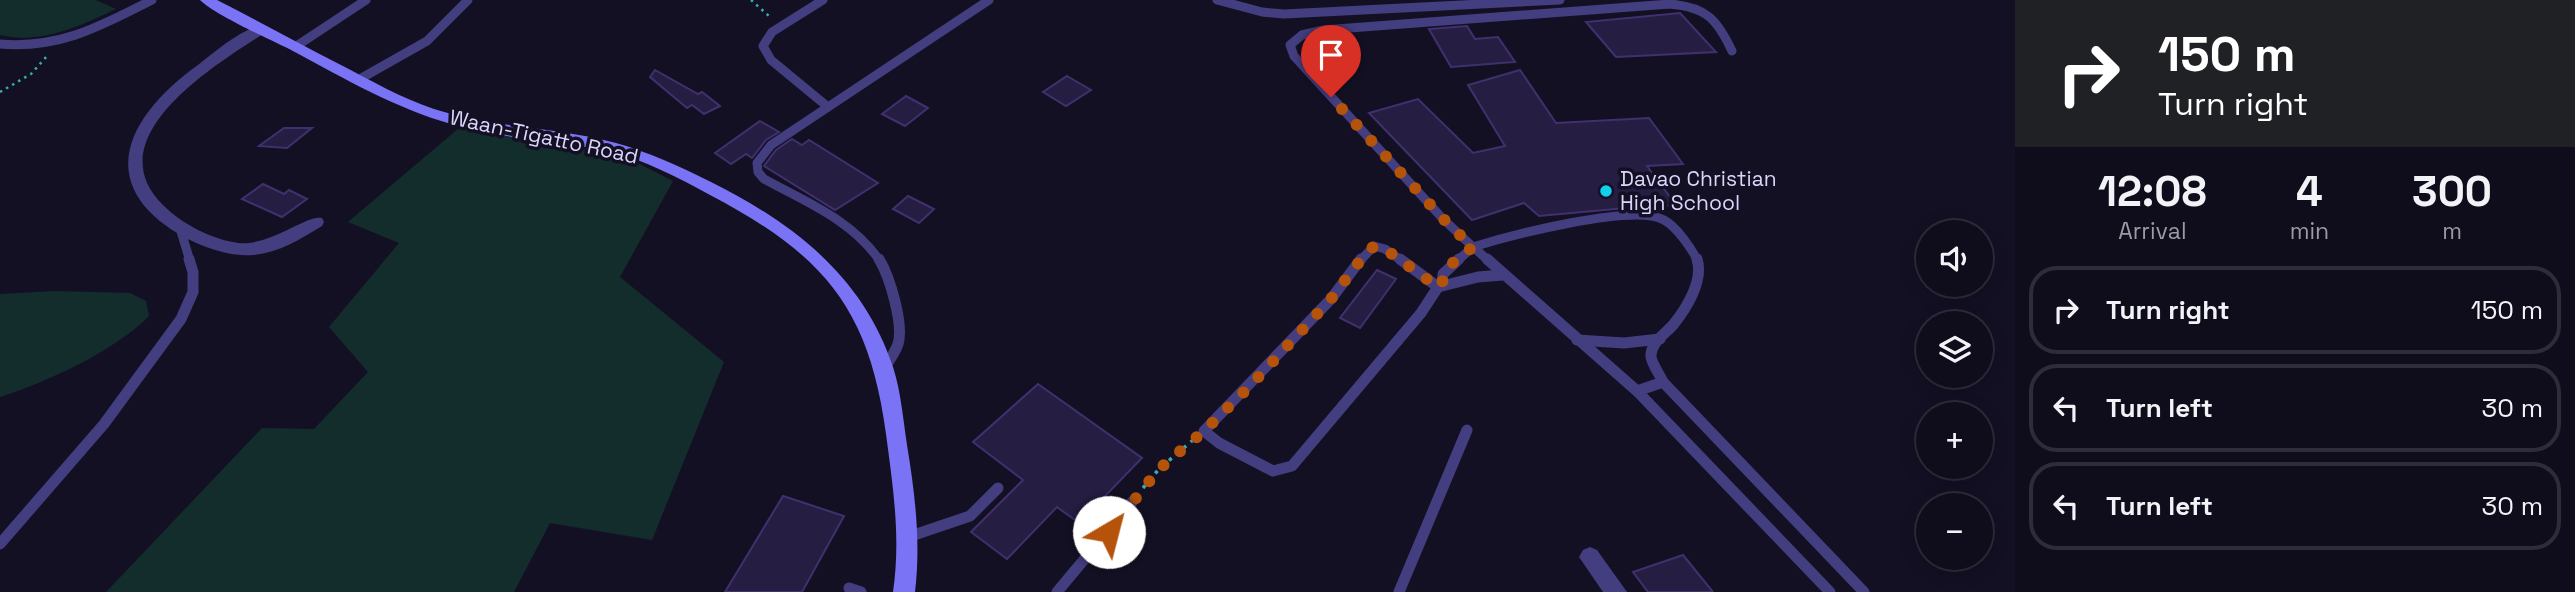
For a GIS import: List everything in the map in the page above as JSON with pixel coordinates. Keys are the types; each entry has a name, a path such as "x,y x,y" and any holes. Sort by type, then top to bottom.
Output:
{"street":[{"name":"Waan-Tigatto Road","path":"207,0 358,80 425,111 457,121 612,147 633,153 747,207 788,232 836,277 853,300 866,323 884,368 900,461 908,537 908,566 904,592"},
{"path":"261,29 183,85 162,105 144,130 137,154 136,173 141,189 163,214 180,228 227,247 251,249 278,243 316,222"},
{"path":"1590,557 1616,592"}],"lane":[{"path":"0,44 27,48 57,43 92,30 152,0"},
{"path":"295,47 366,0"},
{"path":"358,80 427,41 468,0"},
{"path":"823,0 784,23 765,39 764,51 828,107"},
{"path":"884,368 894,356 900,340 899,323 883,265 855,234 832,217 764,178 758,172 757,163 771,145 989,0"},
{"path":"1217,0 1262,12 1284,14 1560,0"},
{"path":"1732,51 1715,18 1697,9 1670,5 1313,31 1294,39 1290,45 1294,56 1450,226 1637,391 1829,592"},
{"path":"1503,275 1440,286 1385,249 1374,246 1331,299 1204,431 1219,443 1273,471 1292,466 1421,313 1440,286 1443,274 1473,247 1513,233 1613,217 1647,215 1663,219 1698,258 1695,288 1674,324 1653,346 1651,358 1663,382 1864,592"},
{"path":"0,544 104,424 181,319 193,292 193,272 180,228"},
{"path":"1577,340 1623,343 1660,339"},
{"path":"1637,391 1663,382"},
{"path":"1399,592 1467,430"},
{"path":"908,537 970,516 998,488"},
{"path":"1057,592 1133,501"}],"path":[{"path":"751,0 762,12 784,23"},
{"path":"0,92 32,74 57,43"},
{"path":"1133,501 1159,469 1204,431"}],"green space":[{"path":"0,0 96,0 116,9 60,32 30,38 15,37 0,35"},
{"path":"459,128 607,153 632,160 673,181 620,277 724,362 652,540 550,523 514,592 106,592 262,428 314,429 368,372 329,327 399,243 348,222"},
{"path":"55,291 130,293 146,301 149,316 117,342 79,364 39,383 0,397 0,294"}],"building":[{"path":"1680,13 1716,52 1616,57 1586,22"},
{"path":"1467,26 1475,39 1498,37 1515,62 1451,67 1429,29"},
{"path":"655,70 698,94 702,92 720,106 704,114 692,105 687,108 650,77"},
{"path":"1520,70 1556,123 1649,118 1683,164 1647,166 1676,205 1654,207 1657,211 1626,208 1539,216 1524,203 1472,220 1369,113 1418,99 1473,153 1505,146 1468,85"},
{"path":"1067,76 1091,90 1066,106 1043,92"},
{"path":"906,96 928,108 905,126 882,114"},
{"path":"760,121 779,132 766,140 752,158 746,154 731,164 715,153"},
{"path":"284,128 312,128 287,148 259,146"},
{"path":"792,139 802,145 809,140 878,183 835,210 764,166 776,150"},
{"path":"263,184 284,194 289,190 307,199 282,217 242,199"},
{"path":"908,196 934,209 919,223 893,209"},
{"path":"1377,270 1396,279 1360,328 1340,318"},
{"path":"1038,384 1142,458 1079,523 1057,507 1007,559 971,532 1023,480 973,442"},
{"path":"783,496 844,516 802,592 725,592"},
{"path":"1683,555 1713,592 1648,592 1633,572"}],"place":[{"name":"Davao Christian High School","path":"1606,191"}],"route":[{"path":"1109,532 1159,469 1204,431 1249,387 1331,299 1374,246 1385,249 1438,287 1442,284 1443,274 1473,247 1450,226 1331,97"}]}
